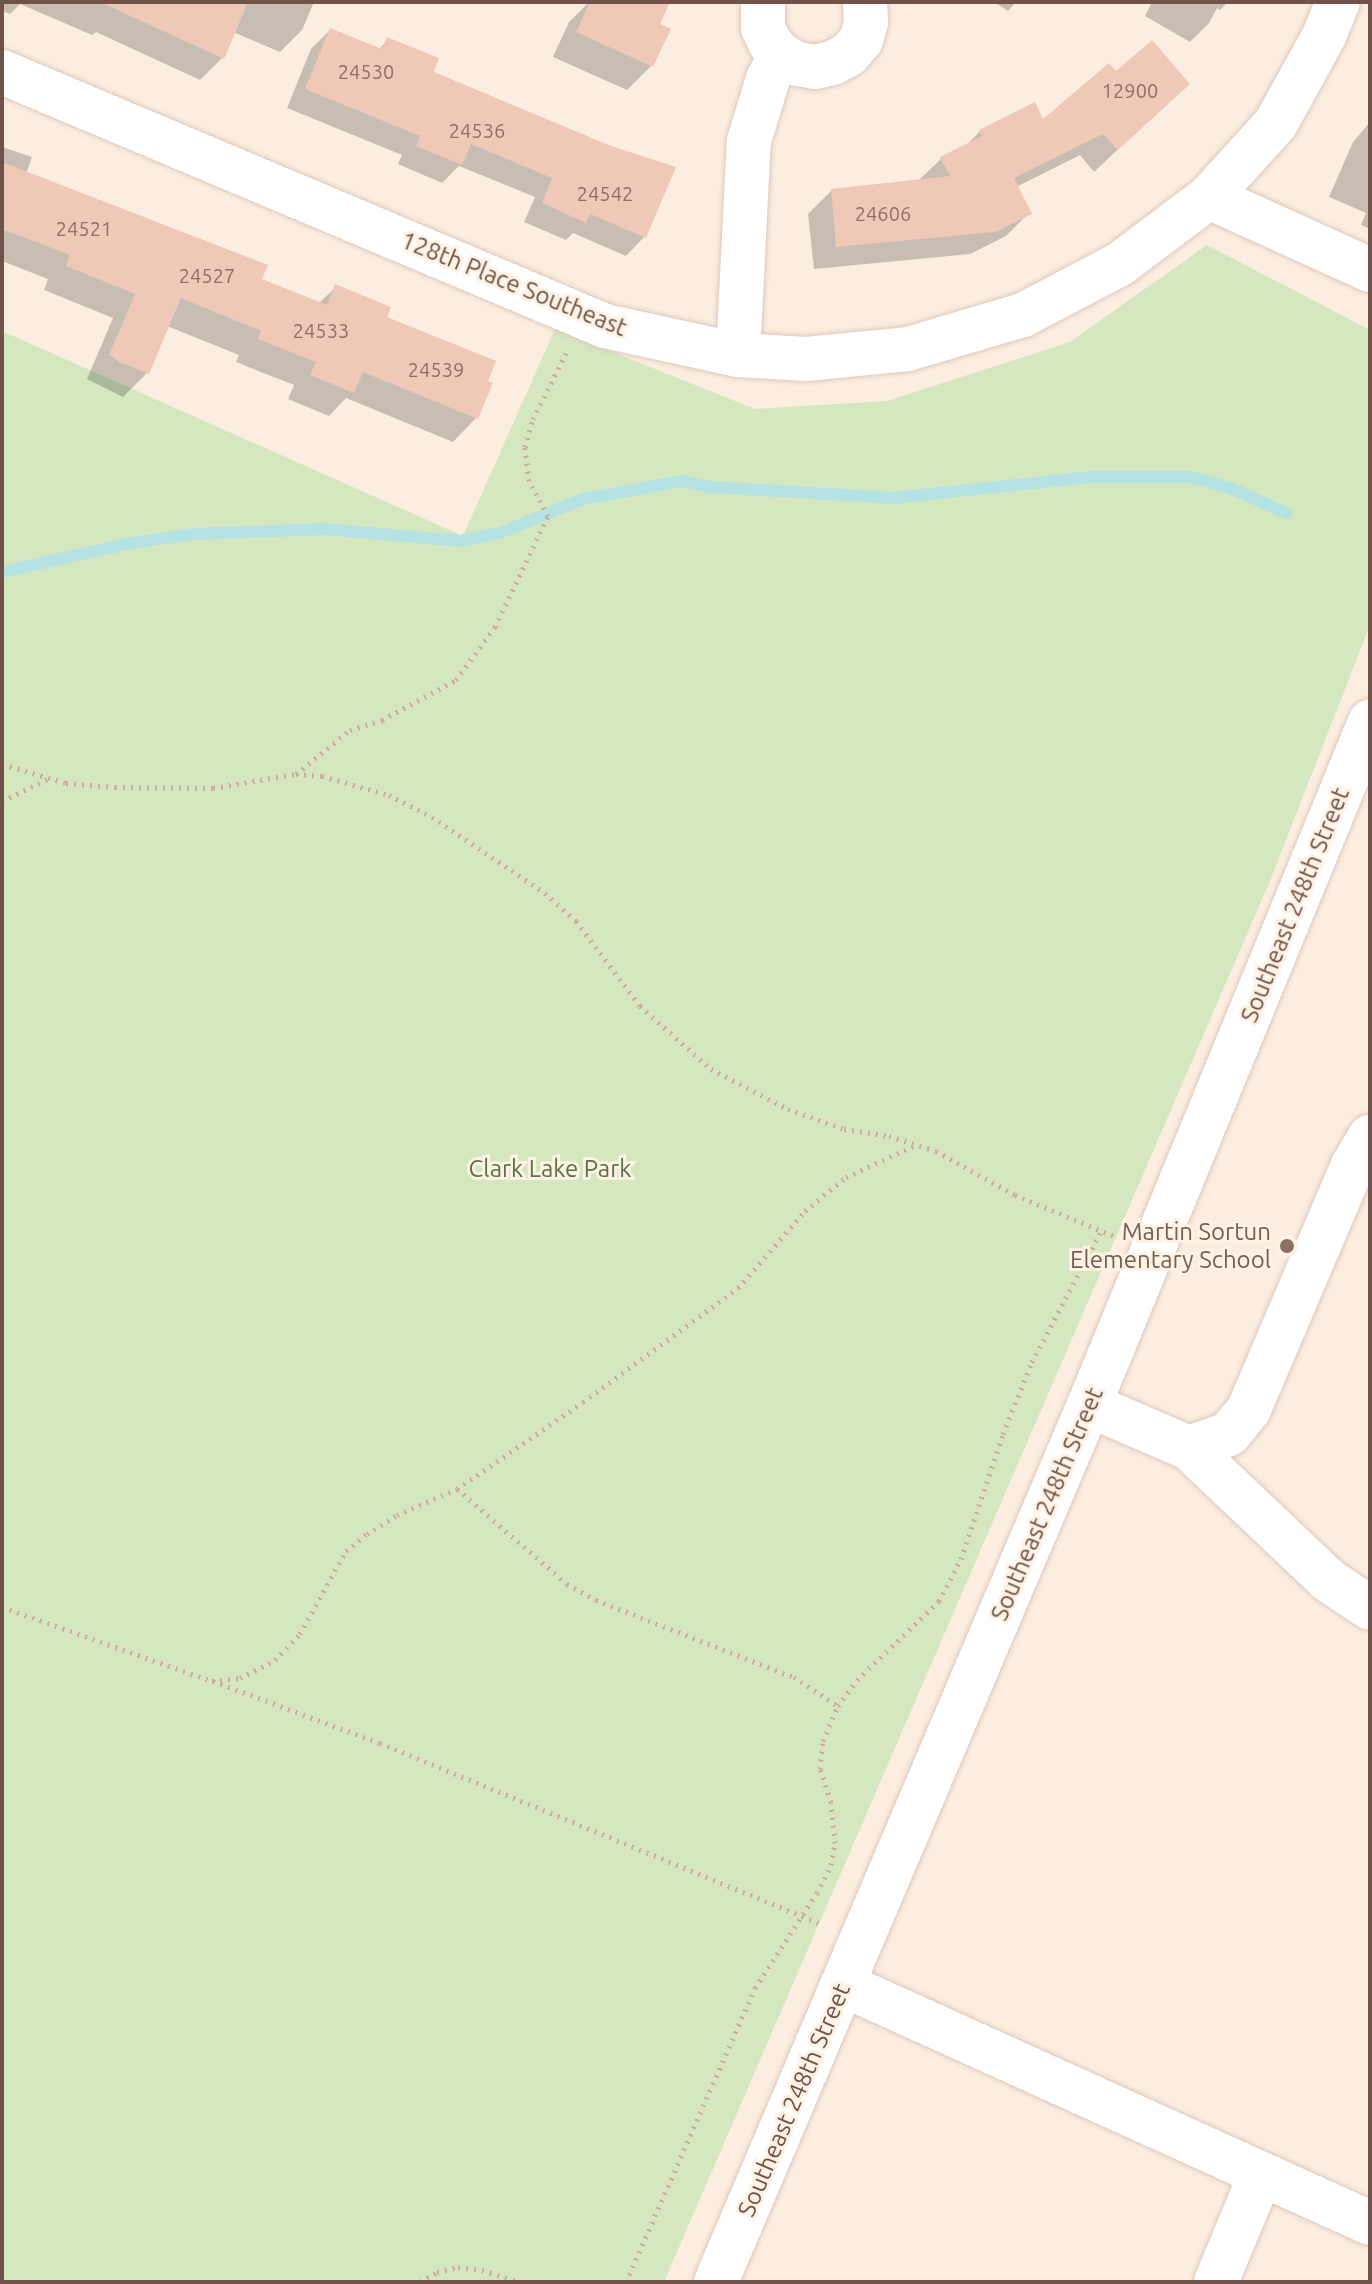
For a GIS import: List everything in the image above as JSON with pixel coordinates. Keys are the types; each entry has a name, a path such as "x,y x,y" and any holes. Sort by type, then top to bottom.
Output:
{"street":[{"path":"763,2 763,28 781,55 797,64 815,67 833,63 849,54 861,40 866,22 865,2"},
{"name":"128th Place Southeast","path":"2,72 605,326 738,355 806,359 908,349 1023,315 1120,264 1209,197 1276,123 1324,36 1338,2"},
{"path":"738,355 749,141 768,79 781,55"},
{"path":"1209,197 1370,270"},
{"name":"Southeast 248th Street","path":"716,2282 1089,1405 1370,722"},
{"path":"1189,1448 1229,1434 1249,1409 1353,1165 1370,1137"},
{"path":"1089,1405 1189,1448 1328,1580 1370,1608"},
{"path":"844,1985 1370,2223"},
{"path":"1216,2282 1261,2174"}],"path":[{"path":"296,774 350,730 382,720 456,680 495,627 548,516 529,481 525,447 533,419 583,316"},
{"path":"2,764 50,778 115,787 213,788 296,774 322,776 389,795 432,817 545,893 576,921 640,1006 711,1069 802,1114 844,1129 936,1151 1015,1195 1153,1249"},
{"path":"2,801 50,778"},
{"path":"212,1681 240,1678 275,1660 300,1634 346,1551 397,1515 457,1489 738,1288 805,1211 846,1177 917,1145"},
{"path":"626,2282 755,1988 831,1865 835,1843 831,1802 820,1769 823,1741 838,1706 875,1661 939,1601 961,1559 1003,1434 1032,1362 1101,1231"},
{"path":"457,1489 567,1584 596,1600 794,1677 838,1706"},
{"path":"2,1607 380,1743 863,1940"},
{"path":"420,2282 437,2272 458,2267 482,2270 519,2282"}],"green space":[{"name":"Clark Lake Park","path":"1207,245 1370,330 1370,625 1270,881 664,2282 2,2282 2,331 463,536 555,329 755,409 887,401 1070,342"}],"building":[{"path":"100,2 248,2 224,59"},
{"path":"590,2 670,2 660,24 671,29 653,67 576,32"},
{"path":"330,28 382,49 387,37 439,58 434,72 611,146 676,167 646,238 590,214 586,223 542,203 552,178 471,144 462,165 416,146 420,136 305,89"},
{"path":"1152,40 1190,84 1118,150 1103,134 1014,178 1032,214 995,232 836,247 831,189 950,176 940,157 982,136 979,130 1035,102 1043,119 1109,63 1116,71"},
{"path":"2,162 268,265 262,279 327,305 335,284 391,307 387,317 496,361 488,381 493,383 478,419 363,372 354,393 310,375 316,362 258,339 261,331 181,298 149,374 120,362 109,355 135,294 66,266 70,255 2,229"}],"waterway":[{"path":"2,572 126,544 194,534 324,529 460,541 500,533 583,499 683,481 710,487 894,498 1091,477 1190,477 1228,487 1286,513"}],"place":[{"name":"Martin Sortun Elementary School","path":"1287,1246"}]}
